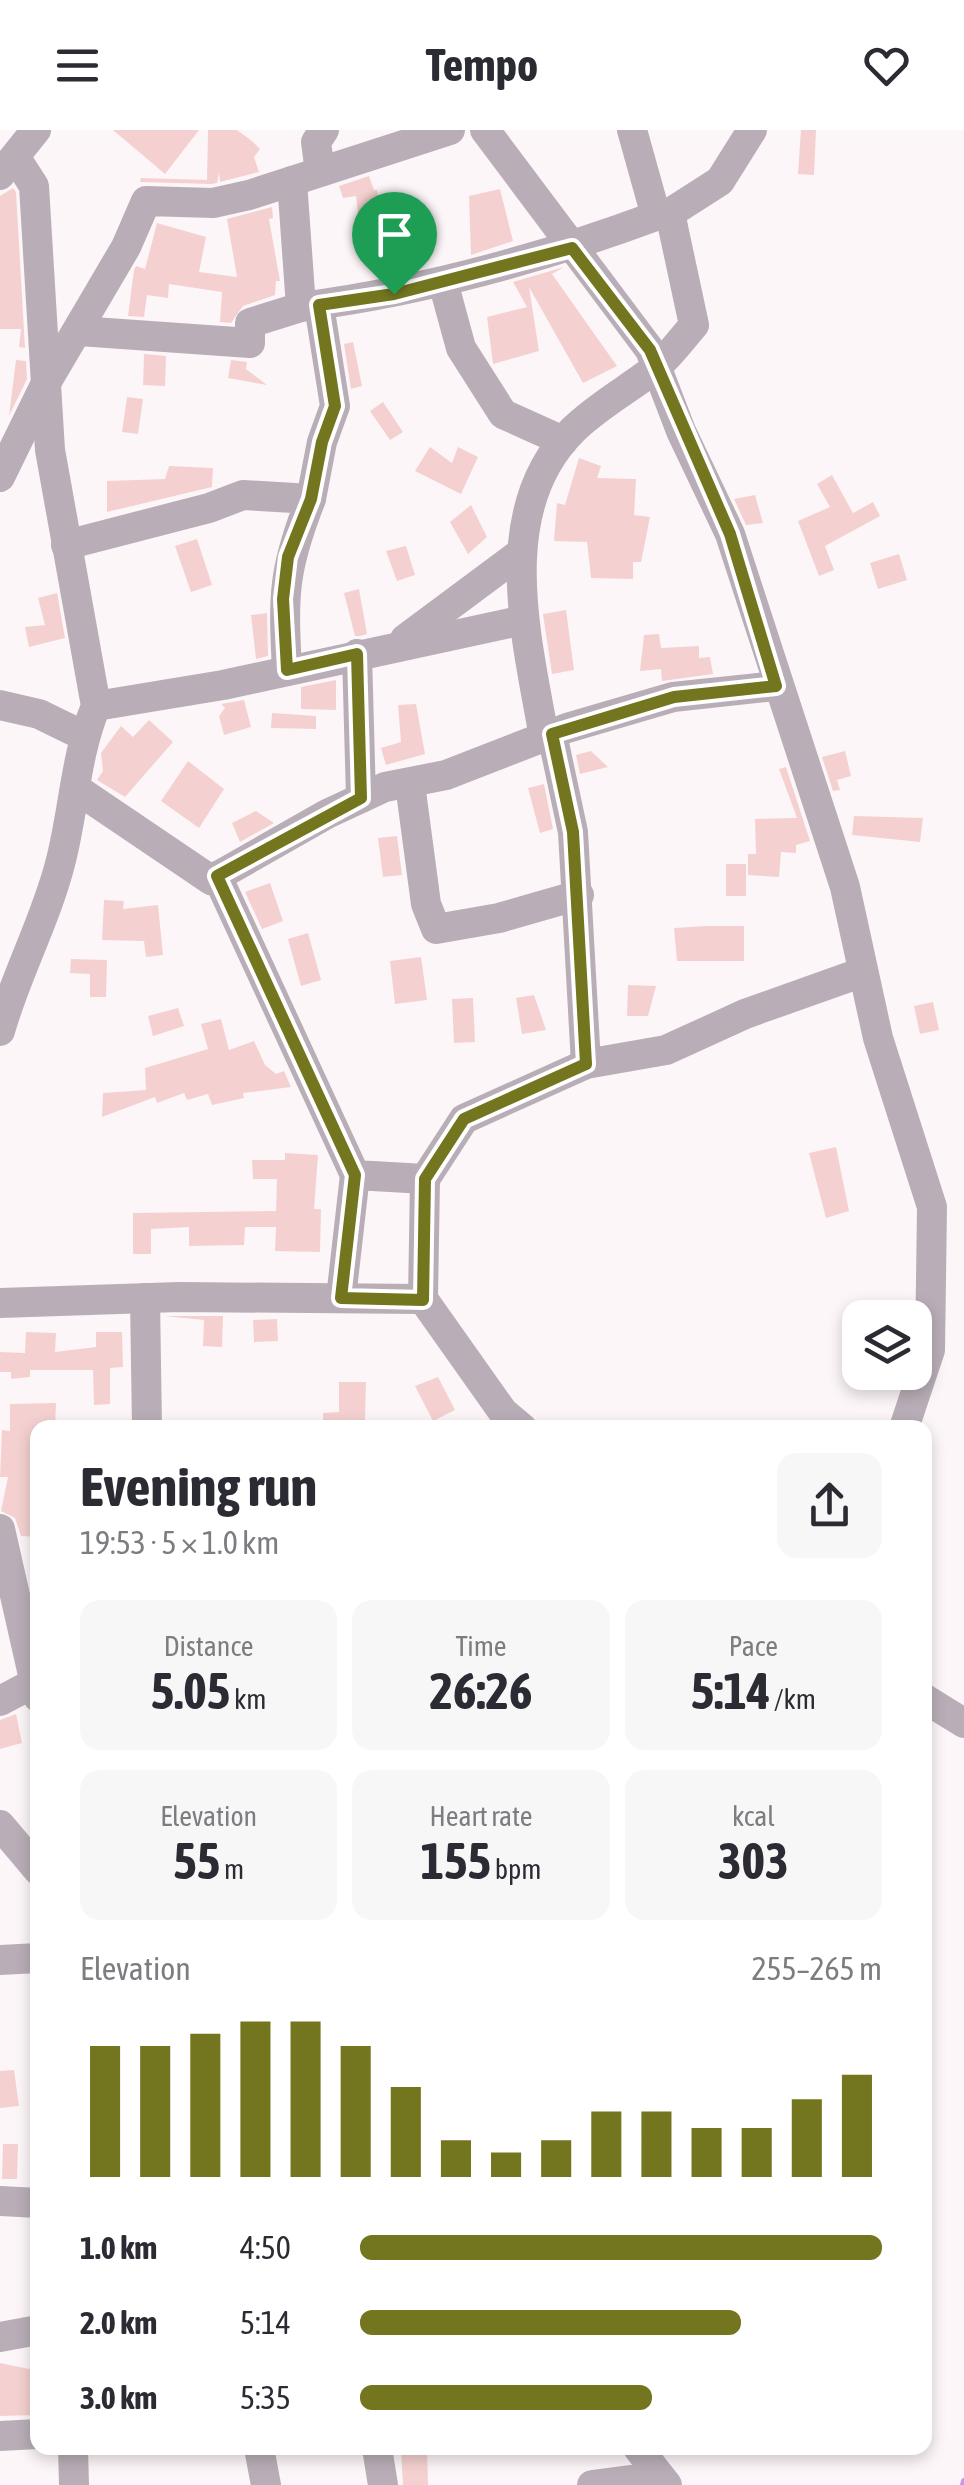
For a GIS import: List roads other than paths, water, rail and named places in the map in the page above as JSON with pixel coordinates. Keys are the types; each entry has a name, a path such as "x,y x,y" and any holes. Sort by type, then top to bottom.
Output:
{"street":[{"path":"287,670 283,599 288,557 311,499 322,442 335,406 310,306 306,177 316,142 324,130"},
{"path":"0,477 46,383 79,331 146,201 213,203 450,130"},
{"path":"485,130 640,336 730,534 776,686 845,887 878,1038 932,1206 930,1350 907,1420"},
{"path":"586,1064 573,832 524,620 522,552 531,504 563,440 656,367 694,325 663,215 632,130"},
{"path":"79,331 250,343 250,323 310,306 443,282 572,248 663,215 720,181 752,130"},
{"path":"0,1032 15,978 31,951 60,863 84,736 96,706 50,450 34,186 20,146"},
{"path":"443,282 461,348 503,414 563,440"},
{"path":"66,544 209,508 243,495 311,499"},
{"path":"394,646 522,552"},
{"path":"96,706 524,620"},
{"path":"357,654 361,798"},
{"path":"74,788 211,880 385,788 410,784 548,735 674,697 776,686"},
{"path":"0,705 39,714 84,736"},
{"path":"410,784 426,904 436,929 499,918 578,895"},
{"path":"217,876 355,1175 341,1298"},
{"path":"512,1420 423,1300 425,1179 464,1119 586,1064 666,1050 744,1014 864,972"},
{"path":"355,1175 425,1179"},
{"path":"0,1304 145,1298 423,1300"},
{"path":"145,1298 147,1420"},
{"path":"0,1528 23,1563 30,1631"},
{"path":"0,1701 30,1692"},
{"path":"0,1825 30,1861"},
{"path":"0,1960 30,1958"},
{"path":"0,2201 30,2203"},
{"path":"0,2337 30,2331"},
{"path":"0,2436 30,2434"},
{"path":"72,2455 74,2485"},
{"path":"260,2455 266,2485"},
{"path":"378,2455 384,2485"},
{"path":"643,2455 666,2485"},
{"path":"592,2485 630,2480 666,2485"}],"waterway":[{"path":"963,2485 964,2481"}]}
